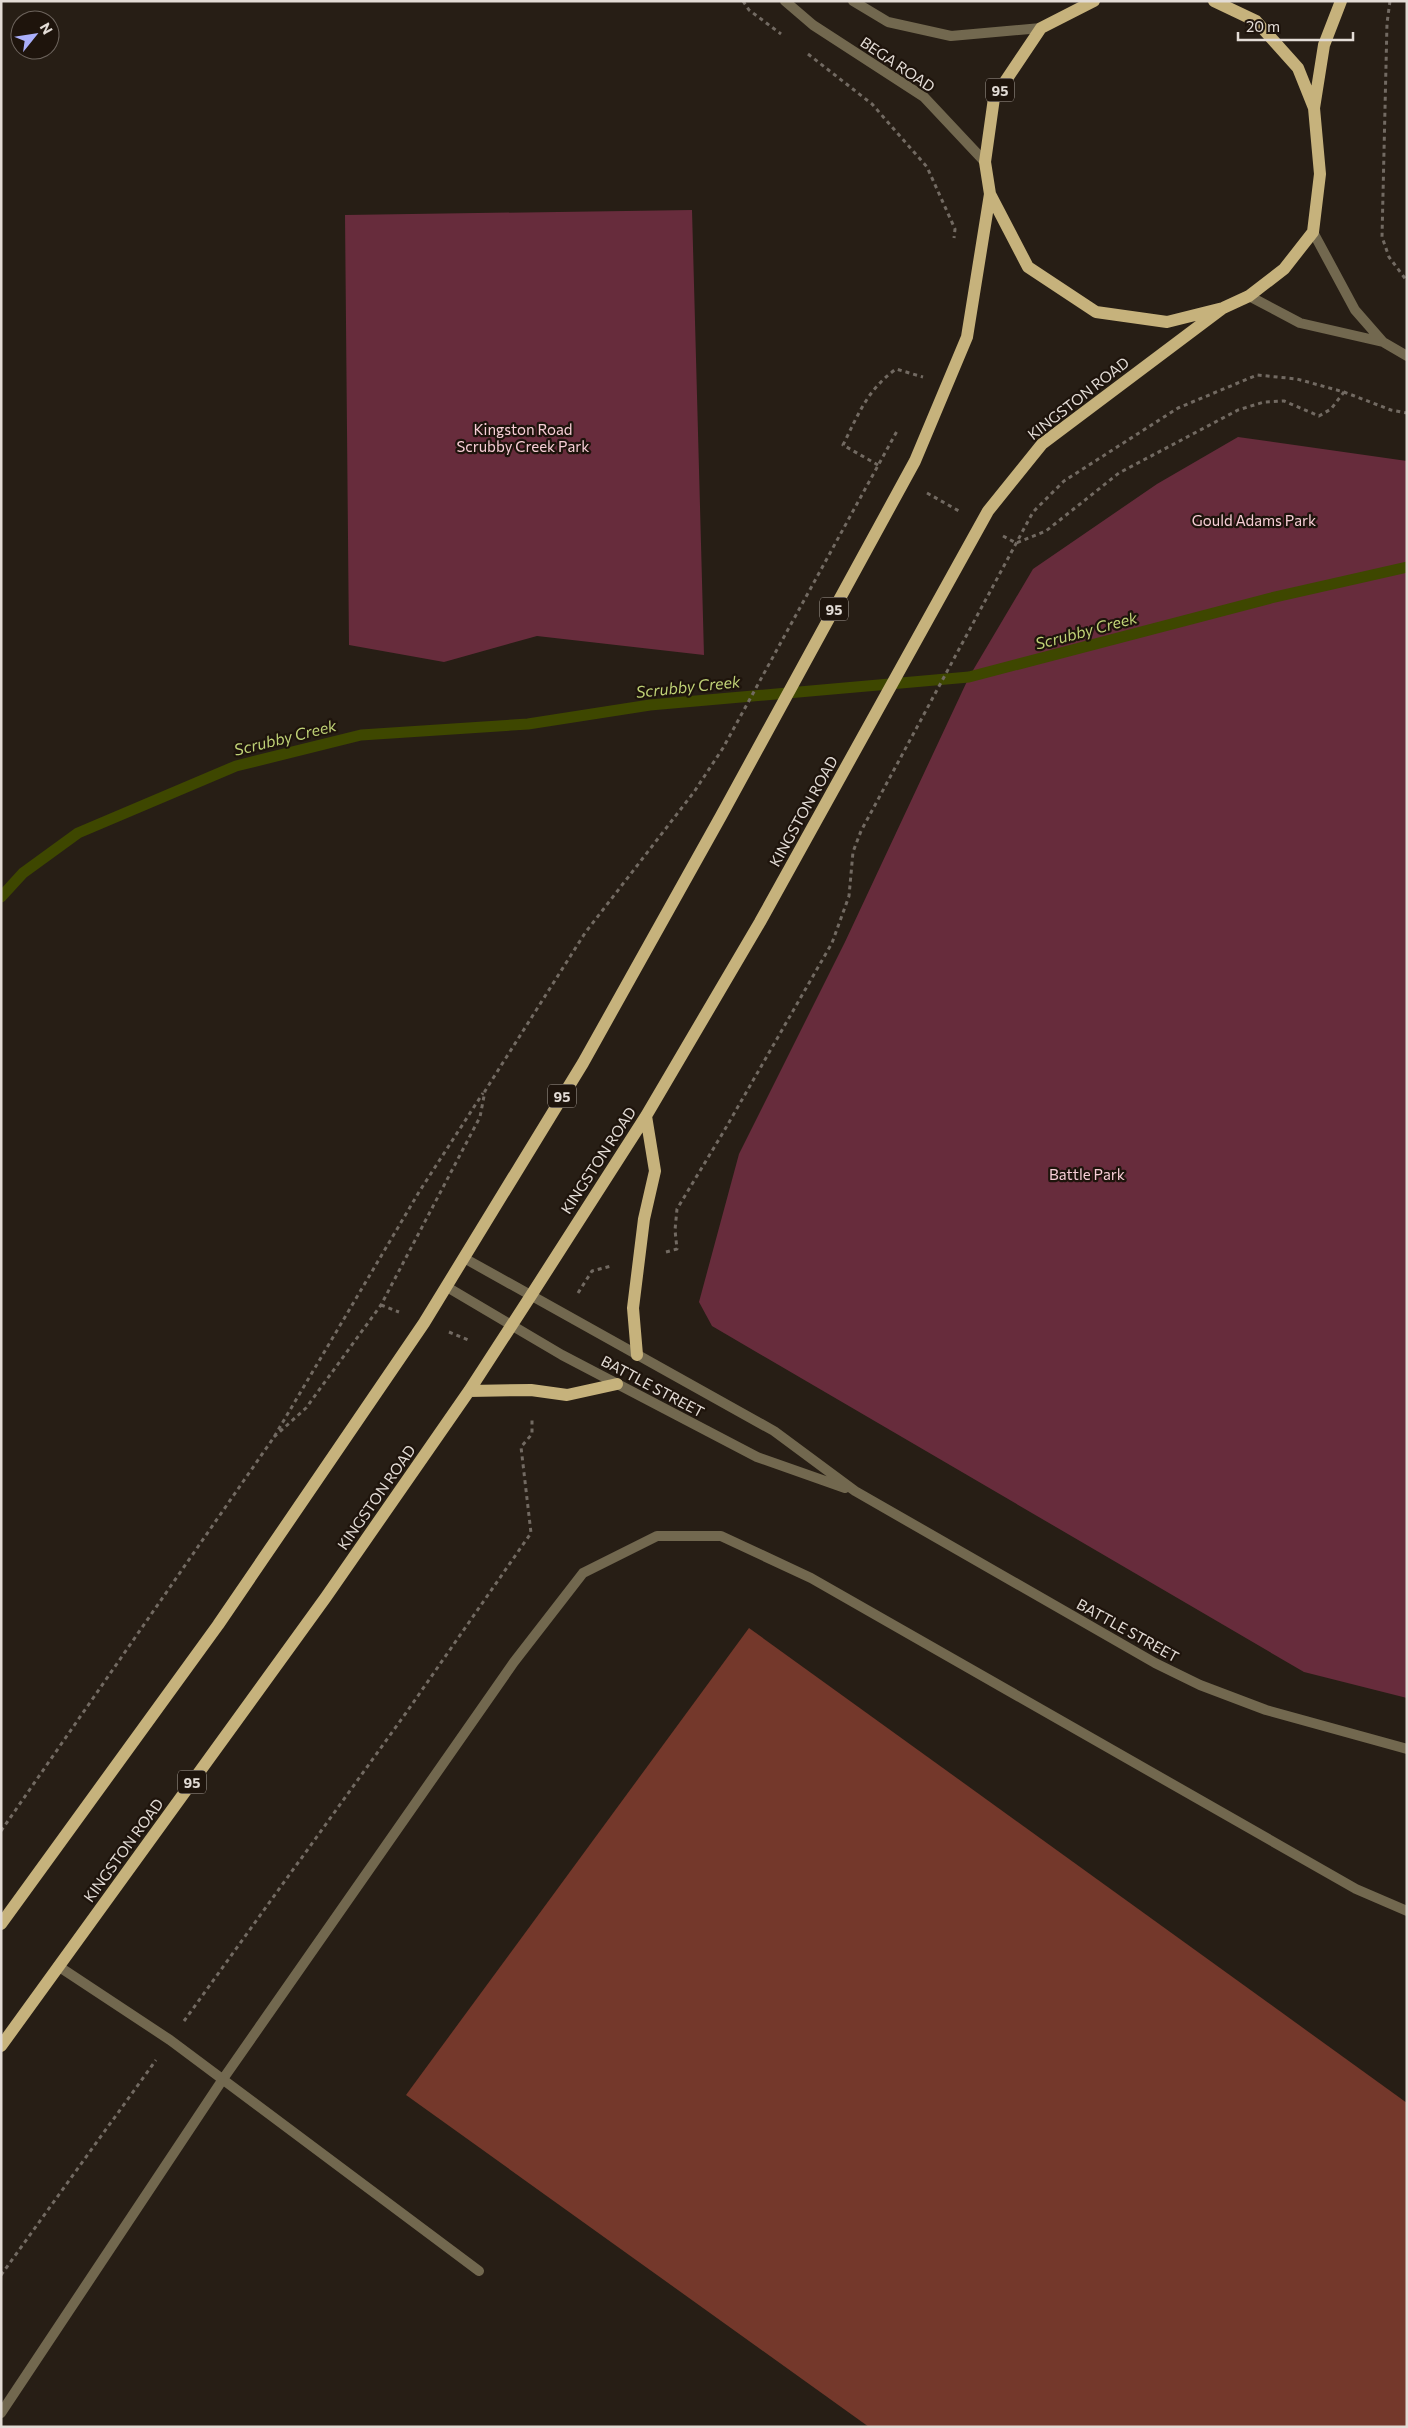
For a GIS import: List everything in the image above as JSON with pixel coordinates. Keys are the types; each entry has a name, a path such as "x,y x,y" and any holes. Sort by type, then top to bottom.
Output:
{"main road":[{"name":"95","path":"1,1924 218,1625 424,1323 583,1063 915,461 967,337 990,194 985,162 994,98 1041,28 1094,1"},
{"path":"1214,1 1256,21 1298,68 1314,108"},
{"path":"1313,232 1320,174 1314,108 1324,45 1341,1"},
{"name":"95","path":"990,194 1028,266 1096,312 1166,322 1222,308 1250,296 1284,269 1313,232"},
{"name":"KINGSTON ROAD","path":"1,2046 326,1597 496,1350 646,1116 760,922 988,511 1042,444 1222,308"},
{"path":"638,1355 632,1308 637,1260 655,1171 646,1116"},
{"path":"469,1391 531,1390 567,1395 617,1384"}],"street":[{"name":"BEGA ROAD","path":"785,1 813,26 924,97 985,162"},
{"name":"BEGA ROAD","path":"853,1 888,22 951,36 1041,28"},
{"path":"1313,232 1354,310 1383,342"},
{"path":"1250,296 1300,323 1383,342 1407,356"},
{"name":"BATTLE STREET","path":"464,1258 564,1316 774,1431 855,1492 1155,1663 1200,1685 1266,1710 1407,1749"},
{"name":"BATTLE STREET","path":"447,1287 617,1384 757,1457 855,1492"},
{"path":"1,2413 223,2079 514,1662 583,1573 656,1536 721,1536 811,1578 1356,1889 1407,1911"},
{"path":"58,1966 170,2040 479,2270"}],"path":[{"path":"743,1 749,10 788,39"},
{"path":"1390,1 1387,33 1382,237 1389,257 1407,281"},
{"path":"803,51 872,104 927,167 954,229 954,239"},
{"path":"564,1316 592,1271 678,1249 675,1230 677,1209 740,1105 832,943 849,896 854,852 861,831 1033,512 1064,481 1178,408 1257,375 1297,380 1344,392 1391,410 1407,413"},
{"path":"1,1831 274,1437 419,1192 585,933 694,792 723,748 892,439"},
{"path":"274,1437 306,1408 382,1305 480,1117 485,1091"},
{"path":"382,1305 496,1350"},
{"path":"1,2275 406,1713 531,1533 521,1447 532,1434 531,1390"}],"green space":[{"name":"Kingston Road Scrubby Creek Park","path":"692,210 704,655 537,636 444,662 349,645 345,215"},
{"name":"Battle Park","path":"1238,437 1407,461 1407,1698 1304,1672 712,1326 699,1302 739,1154 845,942 969,677 1033,569 1157,484"}],"building":[{"path":"749,1628 1407,2103 1407,2427 869,2427 406,2095"}],"waterway":[{"name":"Scrubby Creek","path":"1,897 23,873 78,833 236,766 361,735 528,724 650,705 969,677 1271,598 1407,567"}],"park label":[{"name":"Gould Adams Park","path":"1254,520"}]}
